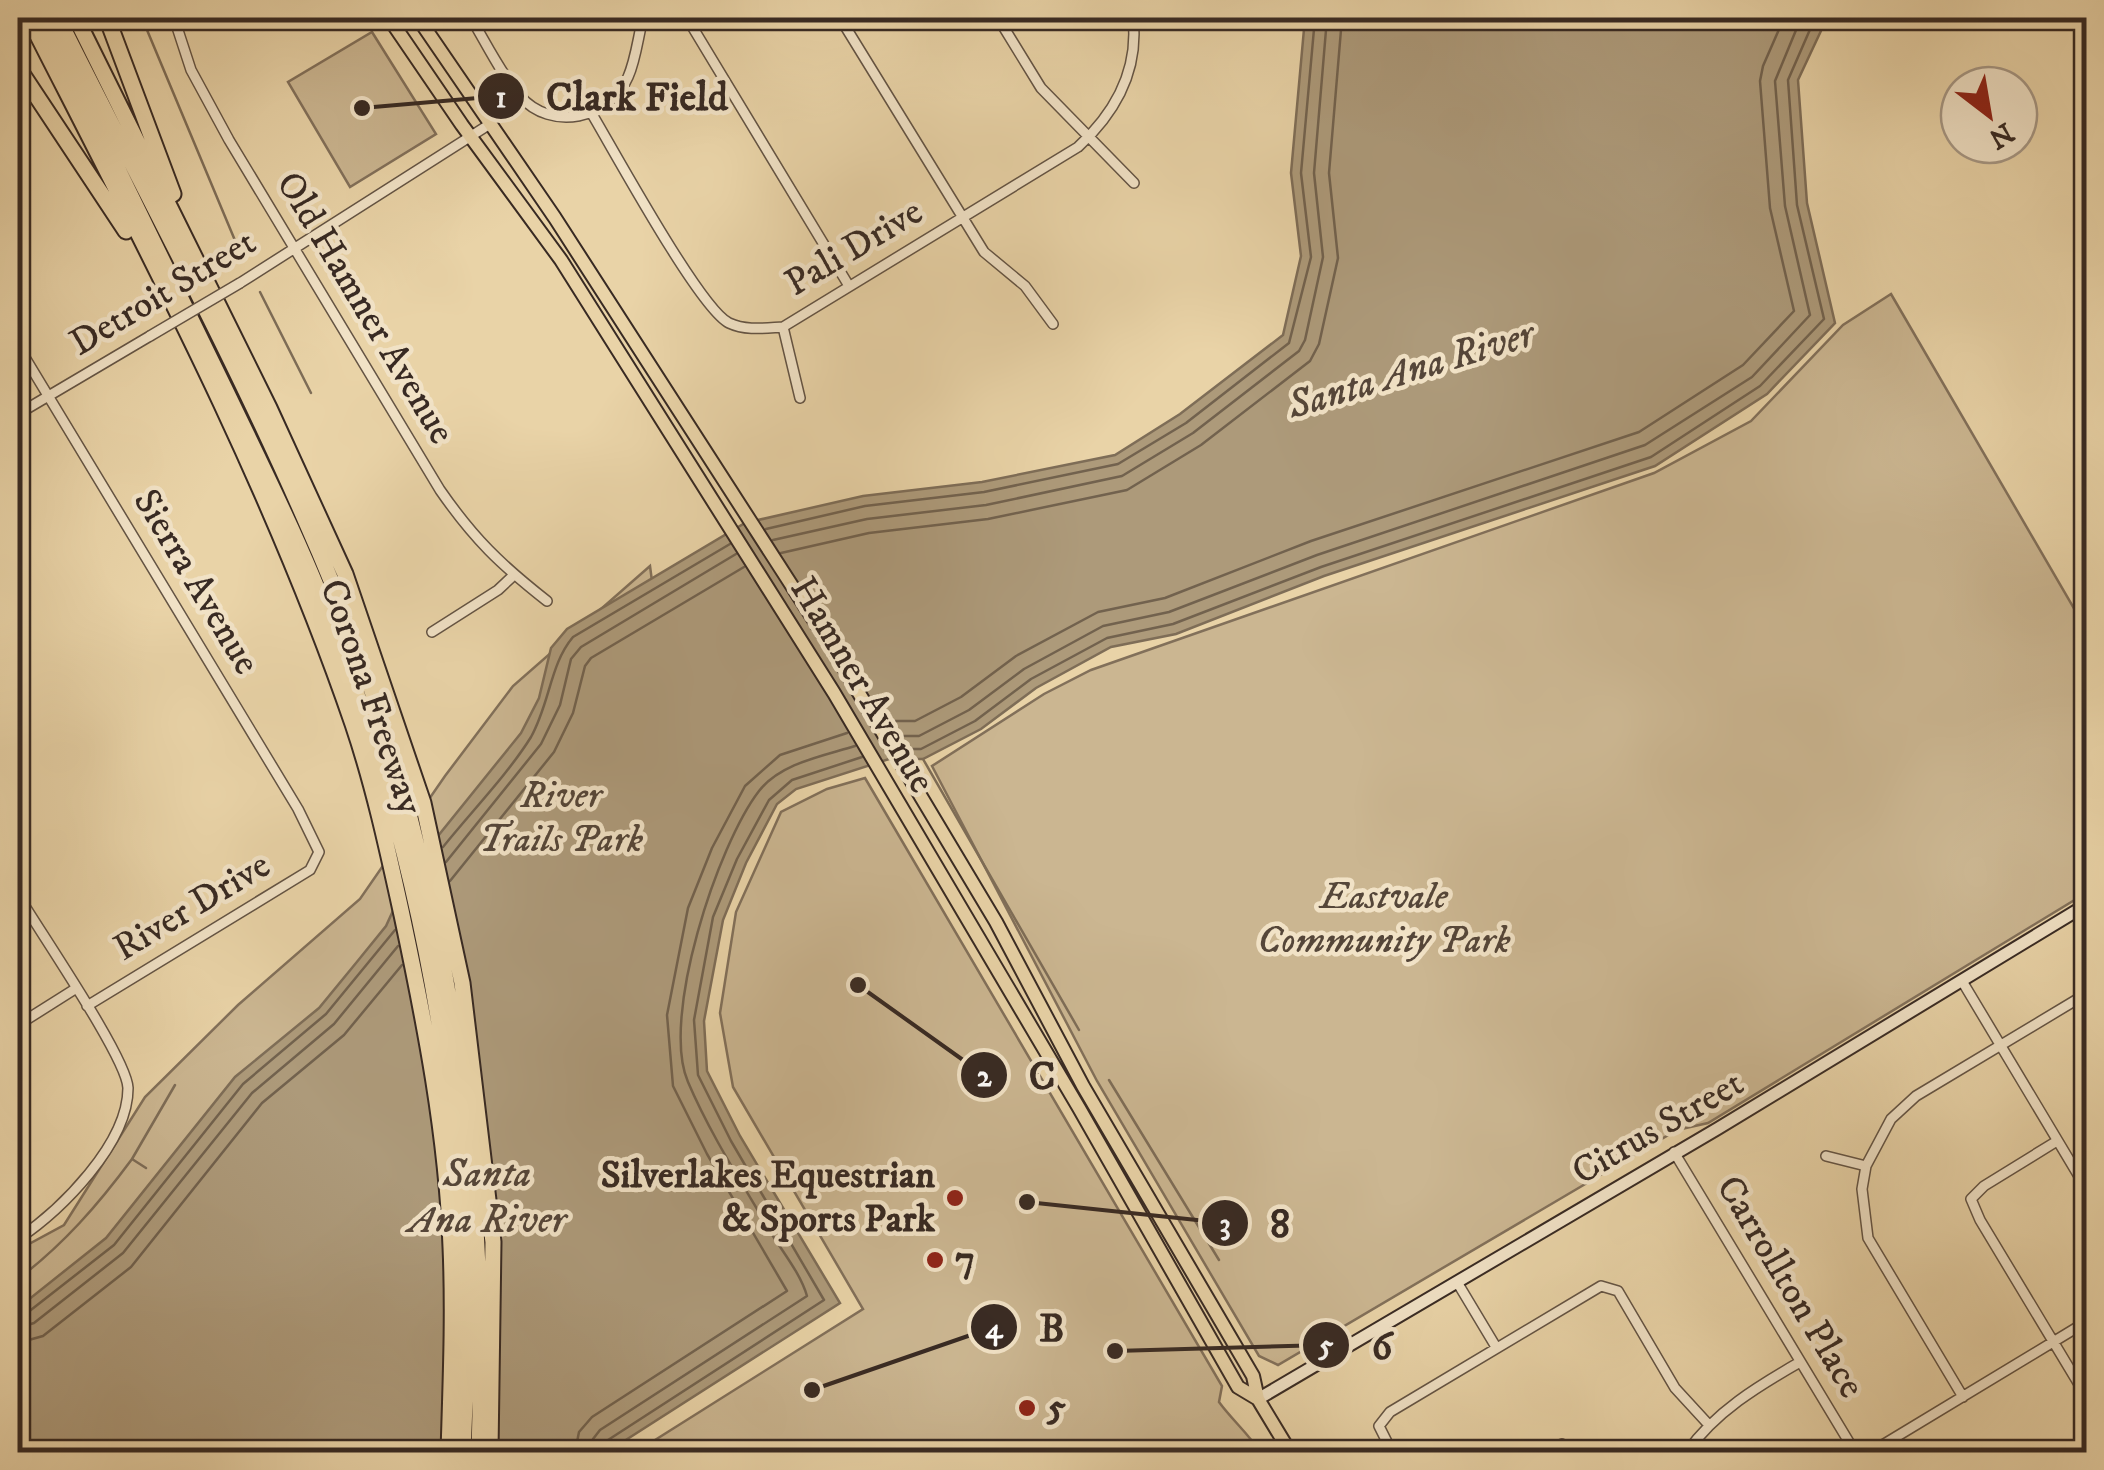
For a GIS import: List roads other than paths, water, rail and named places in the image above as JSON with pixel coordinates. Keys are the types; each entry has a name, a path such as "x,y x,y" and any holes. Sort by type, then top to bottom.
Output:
{"highway":[{"name":"Corona Freeway","path":"29,18 231,425 395,822 438,1122 451,1245 449,1452"},
{"path":"44,18 294,533 342,652 382,769 417,911 444,1058 463,1238 464,1452"},
{"path":"58,18 308,523 380,716 395,822 428,889 458,1049 475,1195 479,1452"},
{"name":"Corona Freeway","path":"76,18 345,574 423,804 462,982 493,1242 490,1452"},
{"path":"107,18 202,273"},
{"path":"18,68 165,292"}],"main road":[{"name":"Hamner Avenue","path":"389,18 561,260 719,510 972,925 1238,1387 1258,1399"},
{"name":"Hamner Avenue","path":"418,18 555,218 832,648 996,922 1084,1086 1253,1376 1258,1399 1290,1452"}],"street":[{"name":"Old Hamner Avenue","path":"174,18 192,70 217,120 440,490 467,528 514,575 547,601"},
{"path":"472,18 520,96 538,111 562,118 592,114 615,99 628,76 643,18"},
{"path":"687,18 849,286"},
{"path":"840,18 961,219 984,252 1025,286 1053,324"},
{"path":"998,18 1041,88 1134,183"},
{"path":"1090,137 1107,118 1131,66 1136,41 1133,18"},
{"name":"Pali Drive","path":"592,114 685,269 717,313 728,323 754,330 783,327 1090,137"},
{"name":"Detroit Street","path":"18,414 240,283 490,124"},
{"path":"783,327 800,398"},
{"name":"Sierra Avenue","path":"18,346 298,809 319,852"},
{"path":"432,632 498,590 514,575"},
{"name":"River Drive","path":"87,1006 310,870 319,852"},
{"path":"18,894 120,1062 128,1087 115,1139 45,1220 18,1240"},
{"name":"Citrus Street","path":"1258,1399 2086,905"},
{"path":"1962,981 2083,1182"},
{"path":"18,1025 75,988"},
{"path":"1963,1396 1868,1238 1862,1189 1866,1166 1891,1119 1916,1096 2086,994"},
{"path":"2058,1141 1984,1186 1972,1200 1980,1220 2086,1396"},
{"name":"Carrollton Place","path":"1674,1152 1855,1452"},
{"path":"1826,1156 1866,1166"},
{"path":"1457,1282 1496,1347"},
{"path":"1392,1452 1379,1426 1390,1412 1601,1286 1618,1290 1675,1388 1710,1425"},
{"path":"1871,1452 2086,1322"},
{"path":"1687,1452 1710,1425 1755,1388 1800,1362"},
{"path":"1548,1452 1562,1444"}],"water":[{"name":"Santa Ana River","path":"1305,18 1827,18 1798,80 1807,203 1835,323 1767,394 1655,466 1324,576 1176,634 1111,647 1036,688 981,729 923,759 889,759 796,789 777,804 746,863 723,920 704,1021 707,1071 740,1136 840,1303 607,1452 18,1452 18,1308 106,1238 235,1077 319,1008 386,926 413,867 521,733 539,698 551,648 567,629 745,523 863,496 982,482 1115,455 1180,414 1283,335 1301,256 1291,173"}],"waterway":[{"path":"142,18 239,250"},
{"path":"260,292 311,393"},
{"path":"923,759 1079,1030"},
{"path":"1109,1080 1219,1260"},
{"path":"146,1168 132,1159 175,1085"},
{"path":"18,1279 79,1224 132,1159"}],"place":[{"name":"Clark Field","path":"362,108"},
{"name":"C","path":"858,985"},
{"name":"Silverlakes Equestrian & Sports Park","path":"955,1198"},
{"name":"8","path":"1027,1202"},
{"name":"7","path":"935,1260"},
{"name":"6","path":"1115,1351"},
{"name":"B","path":"812,1390"},
{"name":"5","path":"1027,1408"}],"park label":[{"name":"River Trails Park","path":"561,818"},
{"name":"Eastvale Community Park","path":"1384,919"}]}
